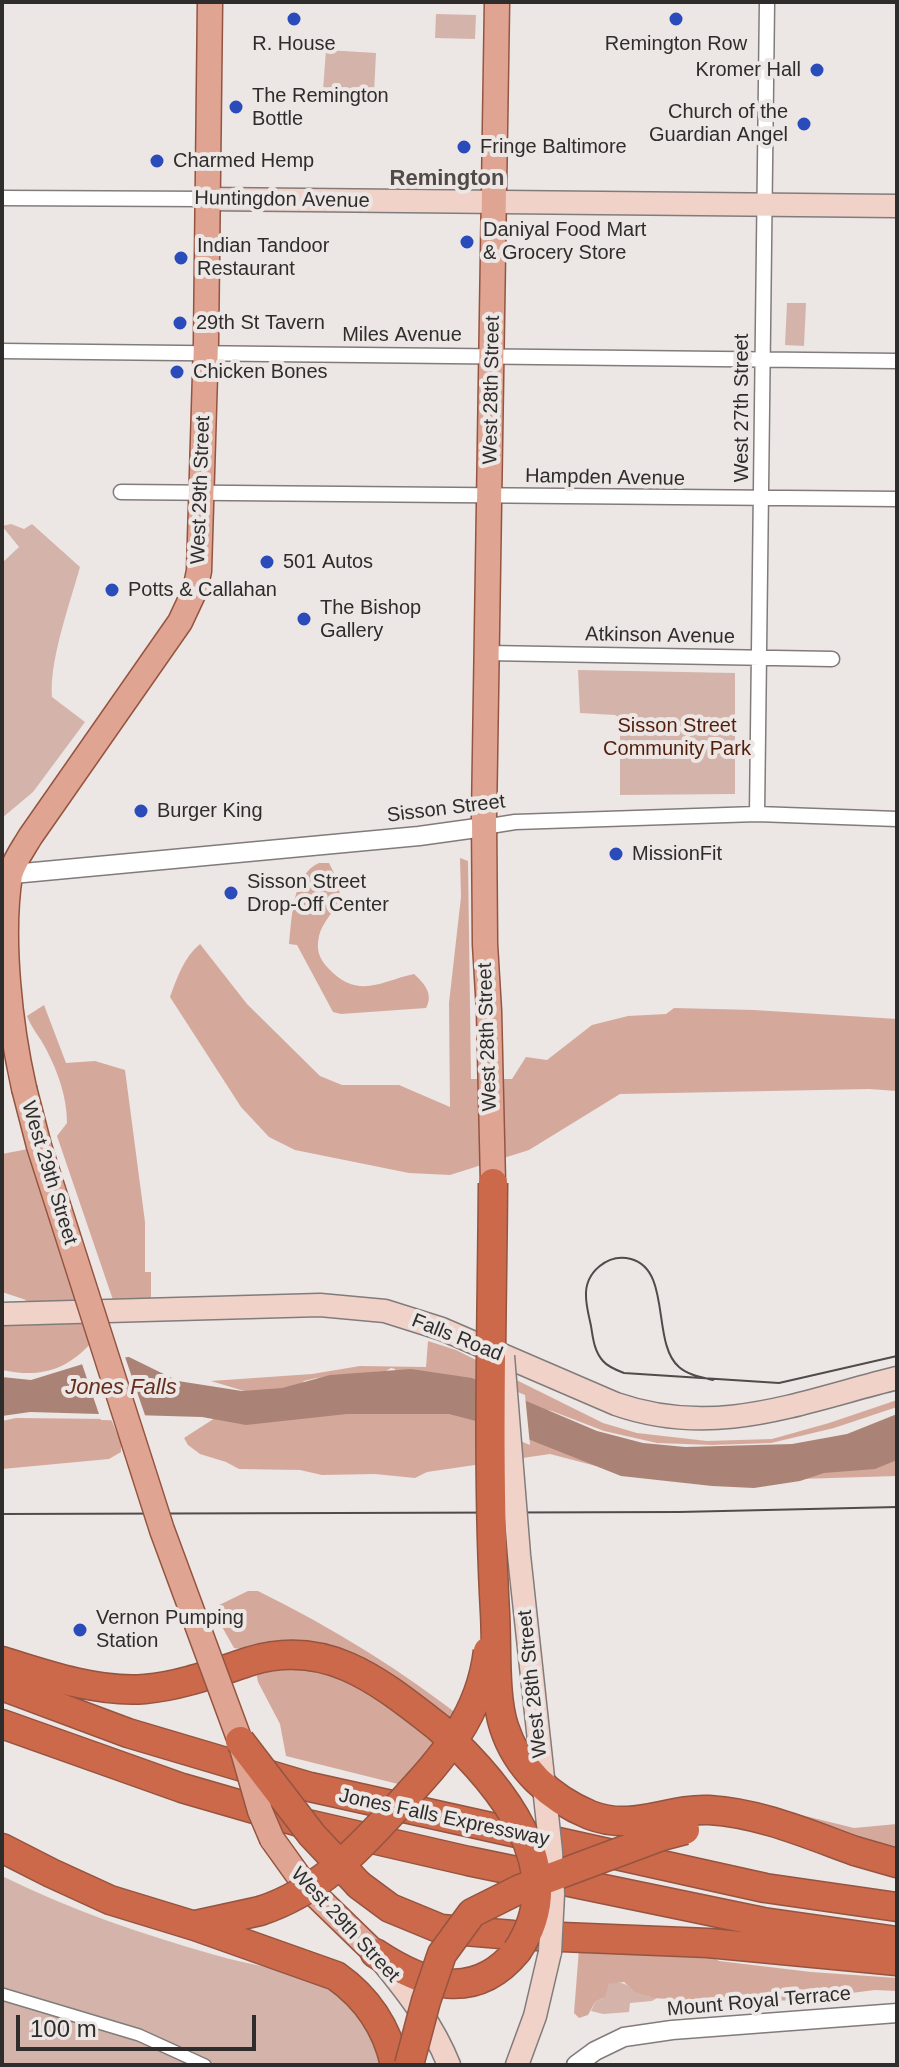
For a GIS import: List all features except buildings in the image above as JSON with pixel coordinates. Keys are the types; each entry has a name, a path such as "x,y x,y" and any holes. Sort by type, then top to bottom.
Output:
{"highway":[{"path":"493,1183 493,1577 503,1725 515,1753 536,1780 576,1809 608,1820 646,1821 690,1812 723,1811 756,1817 855,1851"},
{"path":"195,1926 288,1901 335,1871 450,1748 465,1724 479,1691 486,1662 493,1577"},
{"path":"2,1661 44,1687 94,1685 145,1689 188,1681 275,1655 316,1656 358,1670 462,1742 497,1772 531,1814 551,1852"},
{"name":"Jones Falls Expressway","path":"2,1686 44,1687 102,1723 249,1770 379,1804 765,1888 897,1907"},
{"name":"Jones Falls Expressway","path":"2,1724 182,1788 342,1832 763,1922 897,1941"},
{"path":"375,1953 416,1978 446,1984 478,1979 507,1963 527,1936 535,1918 536,1888 529,1847 517,1820 483,1770 438,1727"},
{"path":"240,1741 305,1826 359,1885 390,1908 441,1929 708,1943 897,1961"},
{"path":"409,2065 429,1988 442,1954 472,1913 496,1898 662,1836 703,1826 743,1825 897,1863"},
{"path":"2,1848 94,1893 318,1967 336,1976 365,2000 381,2024 395,2065"}],"main road":[{"name":"West 29th Street","path":"210,2 206,353 199,571 189,607 6,875 4,944 9,1010 39,1146 162,1530 240,1741 260,1811 272,1839 305,1885 375,1953 419,2009 438,2037 449,2065"},
{"name":"West 28th Street","path":"497,2 484,827 489,1079 511,1461 553,1894 550,1952 535,2016 517,2065"},
{"name":"Huntingdon Avenue","path":"207,199 897,206"},
{"name":"Falls Road","path":"2,1314 320,1305 385,1311 442,1329 578,1389 639,1412 691,1419 721,1420 767,1412 897,1378"}],"street":[{"name":"West 27th Street","path":"757,814 767,2"},
{"name":"Huntingdon Avenue","path":"2,198 207,199"},
{"name":"Miles Avenue","path":"2,351 897,361"},
{"name":"Hampden Avenue","path":"121,492 897,499"},
{"name":"Atkinson Avenue","path":"487,653 832,659"},
{"name":"Sisson Street","path":"6,875 419,836 515,822 757,814 897,819"},
{"path":"2,1994 139,2035 205,2065"},
{"name":"Mount Royal Terrace","path":"576,2065 595,2051 624,2037 672,2030 897,2013"}],"green space":[{"path":"436,14 476,15 475,39 435,38"},
{"path":"326,50 376,53 374,93 323,90"},
{"path":"787,303 806,303 804,346 785,345"},
{"path":"11,524 24,529 32,524 80,567 57,650 52,697 85,722 33,792 2,818 2,563 19,547 2,526"},
{"name":"Sisson Street Community Park","path":"578,670 735,673 735,794 620,795 620,718 580,713"},
{"path":"2,1876 133,1930 321,1984 343,1997 358,2014 375,2043 383,2065 2,2065"},
{"path":"616,1982 657,1998 630,2003 629,2012 603,2014 591,2011 595,2002 603,1998 609,1984"}],"shaded area":[{"path":"460,858 468,861 471,1079 512,1079 526,1057 547,1060 592,1025 628,1016 666,1014 674,1008 754,1010 897,1019 897,1091 620,1094 529,1150 450,1175 409,1173 295,1150 269,1137 241,1107 170,997 190,955 200,944 247,1004 320,1076 342,1085 399,1085 450,1107 449,1003 461,897"},
{"path":"319,863 329,863 340,894 319,936 318,950 323,962 340,978 360,986 381,984 414,974 428,993 426,1008 333,1012 297,945 289,944 298,887 310,869"},
{"path":"44,1005 66,1063 95,1061 125,1070 145,1222 145,1272 151,1272 151,1299 113,1300 57,1136 67,1123 61,1085 44,1045 27,1016"},
{"path":"28,1149 83,1301 24,1303 26,1300 2,1292 2,1154"},
{"path":"90,1320 92,1342 62,1366 28,1373 2,1370 2,1322"},
{"path":"428,1341 456,1350 603,1423 637,1433 707,1441 772,1439 897,1400 897,1407 834,1428 771,1443 657,1443 604,1431 552,1411 398,1380 395,1369 391,1368 316,1378 299,1386 254,1394 211,1381 312,1374 360,1366 426,1367"},
{"path":"371,1385 591,1456 897,1452 897,1476 799,1479 596,1466 550,1454 427,1472 415,1478 375,1474 322,1475 300,1470 239,1469 200,1454 184,1438 215,1418"},
{"path":"16,1418 111,1419 121,1443 121,1452 109,1459 2,1469 2,1421"},
{"path":"248,1591 258,1591 286,1605 394,1669 471,1725 465,1735 375,1672 234,1648 215,1607"},
{"path":"316,1665 370,1692 437,1742 398,1784 286,1756 280,1724 258,1682 255,1666"},
{"path":"773,1808 854,1828 897,1824 897,1848 824,1828"},
{"path":"579,1949 713,1951 714,1958 719,1961 897,1978 897,1991 875,1990 796,2000 731,2003 653,1998 635,1992 624,1982 609,1984 605,1997 595,2002 588,2015 579,2018 574,2013"}],"water":[{"name":"Jones Falls","path":"129,1357 178,1381 242,1391 282,1388 330,1375 411,1369 472,1378 597,1431 643,1443 685,1447 792,1444 847,1434 897,1414 897,1460 875,1469 824,1473 800,1481 754,1488 712,1486 621,1476 495,1426 449,1414 347,1414 246,1425 202,1417 30,1412 2,1416 2,1377 31,1380 96,1360"}],"pier":[{"path":"124,1354 147,1421 101,1420 81,1361 96,1356"},
{"path":"479,1376 525,1395 530,1445 494,1430"}],"tram line":[{"path":"713,1380 708,1379 704,1378 699,1377 686,1372 671,1356 665,1342 657,1292 644,1266 622,1258 606,1262 594,1272 589,1279 586,1296 594,1344 605,1363 624,1373 779,1383 897,1356"},
{"path":"2,1514 679,1512 897,1507"}],"place":[{"name":"R. House","path":"294,19"},
{"name":"Remington Row","path":"676,19"},
{"name":"Kromer Hall","path":"817,70"},
{"name":"The Remington Bottle","path":"236,107"},
{"name":"Church of the Guardian Angel","path":"804,124"},
{"name":"Fringe Baltimore","path":"464,147"},
{"name":"Charmed Hemp","path":"157,161"},
{"name":"Daniyal Food Mart & Grocery Store","path":"467,242"},
{"name":"Indian Tandoor Restaurant","path":"181,258"},
{"name":"29th St Tavern","path":"180,323"},
{"name":"Chicken Bones","path":"177,372"},
{"name":"501 Autos","path":"267,562"},
{"name":"Potts & Callahan","path":"112,590"},
{"name":"The Bishop Gallery","path":"304,619"},
{"name":"Burger King","path":"141,811"},
{"name":"MissionFit","path":"616,854"},
{"name":"Sisson Street Drop-Off Center","path":"231,893"},
{"name":"Vernon Pumping Station","path":"80,1630"}],"district":[{"name":"Remington","path":"447,179"}]}
